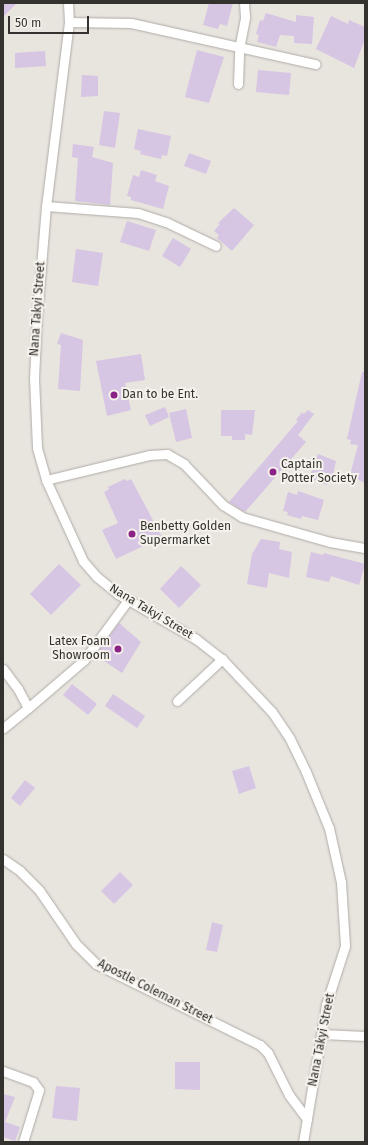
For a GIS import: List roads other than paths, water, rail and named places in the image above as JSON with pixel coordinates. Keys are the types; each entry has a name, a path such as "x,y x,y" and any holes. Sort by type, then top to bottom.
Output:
{"street":[{"name":"Nana Takyi Street","path":"68,3 69,22 46,206 34,378 37,448 46,480 83,561 96,577 128,600 196,639 222,660 272,712 290,739 328,828 341,882 346,934 343,956 326,1006 303,1142"},
{"path":"238,84 239,49 245,17 244,3"},
{"path":"69,22 131,23 239,49 315,64"},
{"path":"46,206 138,213 166,222 216,246"},
{"path":"46,480 148,455 167,454 184,464 222,505 242,517 330,542 365,548"},
{"path":"3,728 84,660 128,600"},
{"path":"177,701 222,660"},
{"path":"3,669 18,689 28,708"},
{"name":"Apostle Coleman Street","path":"3,859 20,871 38,890 76,944 96,964 260,1045 268,1054 289,1095 307,1120"},
{"path":"322,1034 365,1036"},
{"path":"3,1071 34,1082 39,1090 22,1142"}],"place":[{"name":"Dan to be Ent.","path":"114,395"},
{"name":"Captain Potter Society","path":"273,472"},
{"name":"Benbetty Golden Supermarket","path":"132,534"},
{"name":"Latex Foam Showroom","path":"118,649"}]}
